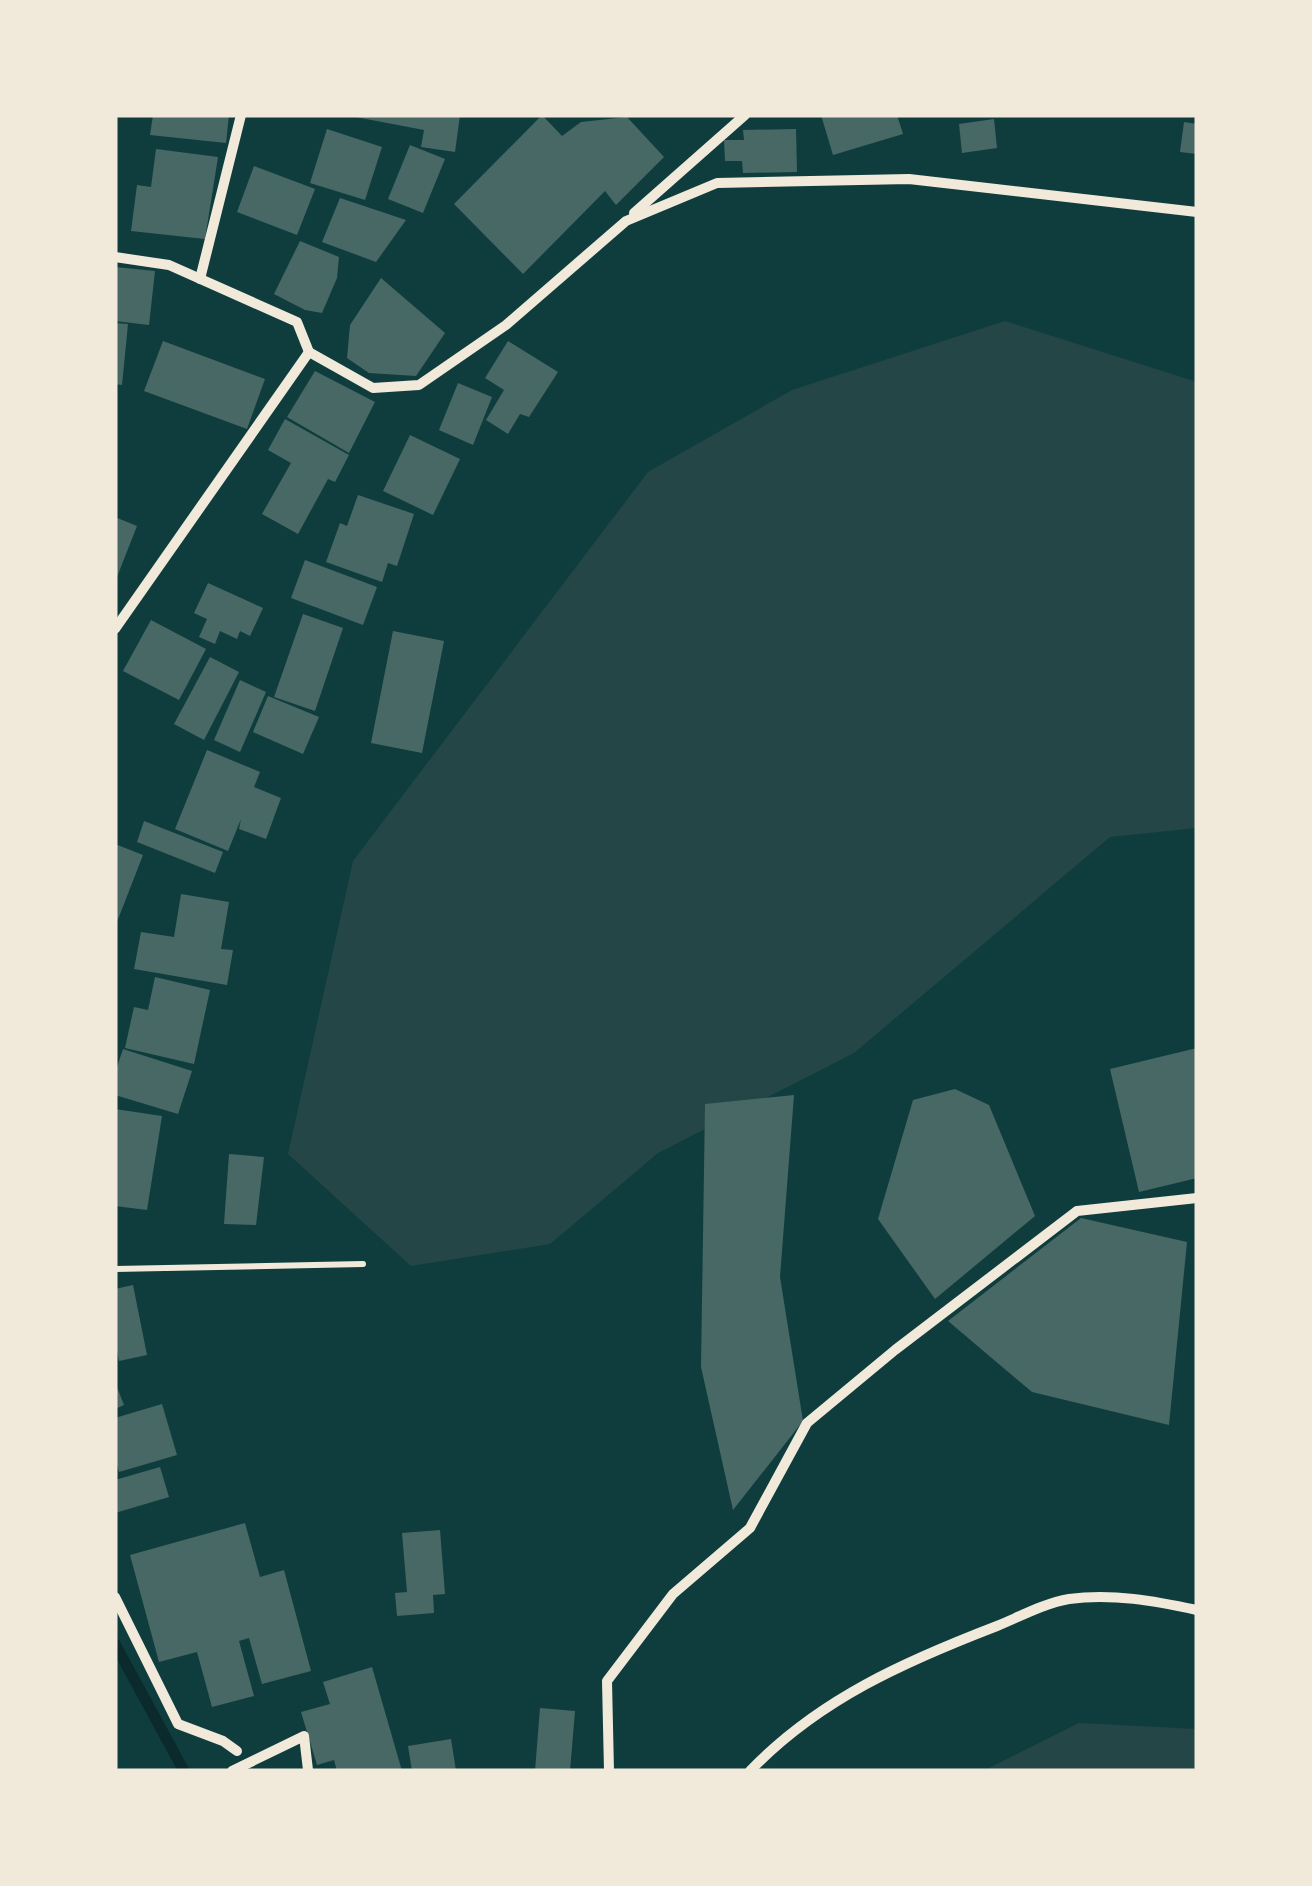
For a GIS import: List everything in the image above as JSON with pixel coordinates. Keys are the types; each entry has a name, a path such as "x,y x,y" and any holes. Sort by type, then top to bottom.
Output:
{"street":[{"path":"200,279 241,115"},
{"path":"115,257 169,265 297,322 309,352 372,388 419,385 506,325 745,115"},
{"path":"626,220 718,183 890,179 1197,212"},
{"path":"115,628 309,352"},
{"path":"609,1771 607,1681 672,1594 750,1528 807,1423 1076,1211 1197,1198"},
{"path":"115,1596 178,1724 238,1751"},
{"path":"750,1771 776,1744 846,1693 915,1658 1066,1600 1144,1598 1197,1610"},
{"path":"232,1771 304,1736 308,1771"}],"path":[{"path":"115,1269 363,1264"}],"shaded area":[{"path":"1005,321 1197,382 1197,828 1110,837 854,1053 658,1153 550,1244 411,1266 288,1154 353,861 648,472 792,390"},
{"path":"1079,1723 1197,1729 1197,1771 983,1771"}],"building":[{"path":"153,115 229,115 226,143 150,135"},
{"path":"345,115 460,115 455,152 421,147 424,130"},
{"path":"542,115 562,136 581,122 627,117 664,157 616,205 605,191 523,274 454,204"},
{"path":"821,115 897,115 903,134 833,155"},
{"path":"994,119 997,148 962,153 959,124"},
{"path":"1184,122 1197,124 1197,154 1180,152"},
{"path":"327,129 382,147 365,200 310,183"},
{"path":"796,129 797,172 743,173 742,161 725,161 724,140 744,140 743,130"},
{"path":"410,145 445,159 423,213 388,199"},
{"path":"156,149 218,157 205,239 131,231 137,185 151,187"},
{"path":"254,166 315,189 297,235 237,212"},
{"path":"340,198 406,220 376,262 322,242"},
{"path":"300,241 339,257 337,278 322,313 305,310 274,294"},
{"path":"115,267 155,271 149,325 115,321"},
{"path":"381,278 445,333 416,376 369,373 347,358 350,325"},
{"path":"115,323 128,324 122,385 115,384"},
{"path":"163,341 265,379 247,429 144,391"},
{"path":"508,341 558,372 529,417 520,414 508,434 486,420 504,390 485,378"},
{"path":"315,371 375,402 349,453 287,417"},
{"path":"458,383 492,397 473,445 439,430"},
{"path":"285,419 349,455 335,482 328,479 298,534 262,514 291,463 268,450"},
{"path":"410,435 460,459 433,515 383,491"},
{"path":"358,495 414,514 397,566 388,563 382,582 326,562 340,523 347,526"},
{"path":"115,517 137,526 115,582"},
{"path":"305,560 377,587 363,625 291,598"},
{"path":"208,583 263,608 250,636 240,631 237,639 220,631 215,644 199,637 207,619 194,613"},
{"path":"303,614 343,628 315,711 274,697"},
{"path":"151,620 206,649 179,700 123,671"},
{"path":"393,631 444,641 422,753 371,743"},
{"path":"210,657 239,672 204,740 174,724"},
{"path":"240,680 266,692 240,752 214,740"},
{"path":"268,696 319,717 303,754 253,732"},
{"path":"207,750 260,772 254,787 281,798 266,839 239,829 241,819 228,851 175,829"},
{"path":"144,821 223,852 215,873 137,842"},
{"path":"115,844 143,855 115,927"},
{"path":"181,894 229,902 221,949 233,950 227,985 134,969 141,932 174,937"},
{"path":"155,977 210,990 194,1064 125,1048 134,1007 148,1010"},
{"path":"1197,1048 1197,1178 1139,1192 1110,1069"},
{"path":"123,1049 192,1071 178,1114 115,1095 115,1073"},
{"path":"955,1089 989,1105 1035,1216 935,1299 878,1219 913,1100"},
{"path":"794,1095 780,1277 803,1421 733,1510 701,1367 705,1104"},
{"path":"115,1109 162,1116 147,1210 115,1206"},
{"path":"229,1154 264,1157 256,1225 224,1224"},
{"path":"1081,1218 1187,1242 1169,1425 1032,1392 948,1321"},
{"path":"133,1285 147,1355 119,1361 115,1289"},
{"path":"115,1382 124,1405 115,1409"},
{"path":"162,1404 177,1455 119,1472 115,1418"},
{"path":"160,1467 169,1497 115,1513 115,1480"},
{"path":"245,1523 260,1577 284,1570 311,1671 262,1684 249,1638 239,1641 254,1696 212,1707 197,1652 159,1662 130,1555"},
{"path":"440,1530 445,1594 433,1595 434,1613 397,1616 395,1593 407,1592 402,1533"},
{"path":"372,1667 402,1771 337,1771 334,1760 317,1765 301,1712 330,1704 323,1682"},
{"path":"540,1708 575,1711 570,1771 535,1771"},
{"path":"451,1739 456,1771 412,1771 408,1746"}],"waterway":[{"path":"115,1644 184,1771"}]}
